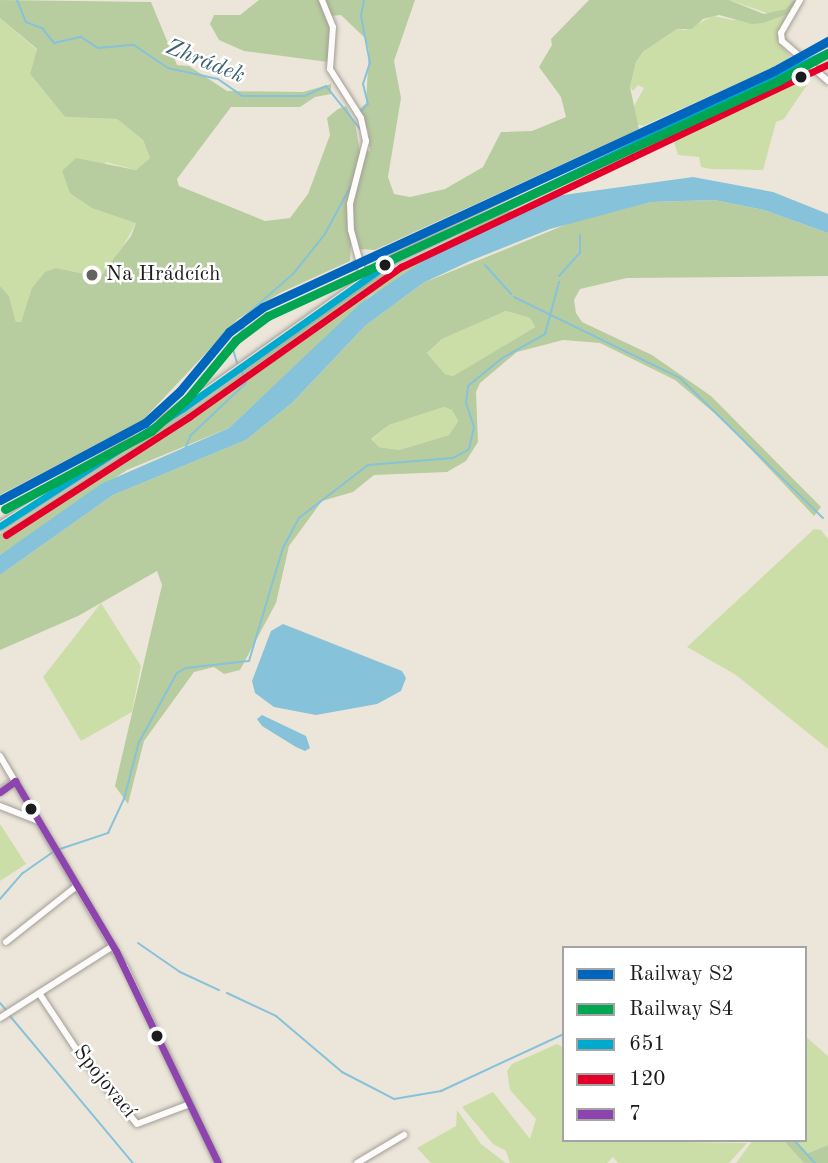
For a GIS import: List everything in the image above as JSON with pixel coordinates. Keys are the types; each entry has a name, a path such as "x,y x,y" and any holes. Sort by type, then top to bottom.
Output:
{"main road":[{"path":"0,526 183,408 364,278 451,229 806,65 828,52"}],"street":[{"path":"321,0 333,27 330,69 358,116 364,158 349,204 351,230 364,278"},
{"path":"800,0 781,33 782,41 806,65 828,81"},
{"path":"0,756 113,946 218,1163"},
{"path":"0,792 15,781"},
{"path":"0,806 38,821"},
{"path":"6,942 77,886"},
{"path":"5,1014 113,946"},
{"name":"Spojovací","path":"39,993 80,1055 137,1124 190,1104"},
{"path":"357,1163 404,1135"}],"green space":[{"path":"0,0 151,2 177,65 189,66 227,91 303,92 331,84 331,94 315,97 300,107 231,107 177,179 179,186 265,221 290,218 308,194 330,135 327,118 338,109 346,106 355,123 360,152 370,151 368,130 358,111 366,103 369,50 365,38 341,15 331,16 334,26 328,62 244,51 219,40 210,24 214,15 240,15 259,0 415,0 394,61 401,98 388,177 394,194 410,197 445,189 483,167 501,132 532,131 566,117 561,97 539,67 552,45 551,39 589,0 729,0 764,14 786,9 794,0 797,4 790,13 763,23 752,24 719,15 703,19 692,29 677,29 644,51 636,62 630,87 639,129 375,250 358,249 357,240 351,243 350,261 280,293 238,319 143,420 0,495 0,286 9,296 16,322 21,322 32,288 45,272 56,268 100,277 131,236 136,223 92,208 70,193 62,171 76,158 136,170 150,158 143,140 117,119 65,117 30,74 37,49 0,18"},
{"path":"729,0 794,0 786,9 770,14"},
{"path":"790,13 777,41 790,56 787,61 643,126 635,124 634,106 644,88 638,85 633,91 630,87 636,62 646,49 677,29 685,30 713,16 733,20"},
{"path":"0,18 37,50 30,74 65,117 117,119 143,140 150,158 136,170 105,162 128,216 136,223 117,257 99,277 56,268 28,303 21,322 16,322 9,296 0,286"},
{"path":"803,77 807,85 784,119 776,122 763,170 711,169 701,167 699,157 678,155 672,135"},
{"path":"714,200 764,210 828,233 828,276 627,278 580,289 574,300 576,313 582,322 652,355 711,396 821,507 814,516 725,422 675,380 600,343 563,340 517,352 480,383 476,392 478,442 466,461 447,472 374,475 353,492 322,501 289,546 276,603 240,670 224,674 214,667 194,672 144,741 128,804 115,786 162,585 157,571 78,616 0,650 0,575 113,495 246,440 292,403 365,326 423,283 572,222 651,202","holes":["506,311 530,318 535,327 453,376 445,374 427,353 442,339","444,407 452,410 458,421 449,435 399,450 379,447 371,439 389,425"]},
{"path":"506,211 518,211 370,296 229,428 127,470 0,555 0,534 197,406 366,283"},
{"path":"506,311 530,318 535,327 453,376 445,374 427,353 442,339"},
{"path":"444,407 452,410 458,421 449,435 399,450 379,447 371,440 389,425"},
{"path":"814,529 821,530 828,539 828,749 736,675 687,647"},
{"path":"101,603 141,666 132,712 81,741 43,677"},
{"path":"0,824 26,864 0,881"},
{"path":"807,1038 828,1056 828,1145 806,1154 797,1142 807,1142"},
{"path":"557,1044 562,1047 562,1142 747,1143 729,1163 618,1163 613,1157 607,1163 510,1163 506,1151 493,1144 462,1107 493,1092 530,1139 536,1119 510,1090 507,1071 512,1064"},
{"path":"457,1110 481,1144 506,1163 431,1163 417,1148 456,1126"},
{"path":"752,1142 785,1142 804,1163 736,1163"},
{"path":"785,1142 797,1142 806,1154 828,1145 828,1163 804,1163"}],"water":[{"path":"693,177 773,192 828,214 828,233 764,210 714,200 651,202 550,229 470,261 423,283 365,326 292,403 246,440 113,495 0,575 0,555 101,484 229,428 361,303 420,263 518,211 556,196"},
{"path":"283,624 402,671 406,678 401,691 377,704 316,715 274,707 255,693 252,681 271,631"},
{"path":"262,715 306,736 310,748 305,751 296,747 262,726 257,719"}],"waterway":[{"name":"Zhrádek","path":"17,0 26,22 42,28 54,43 81,37 98,48 134,45 168,68 218,79 242,96 305,96 326,86 361,130"},
{"path":"361,111 368,104 363,84 370,63 361,16 364,0"},
{"name":"Zhrádek","path":"237,363 232,345 244,327 244,317 293,274 325,234 351,185"},
{"path":"559,276 580,253 580,235"},
{"path":"485,265 511,294"},
{"path":"60,849 108,833 124,799 139,742 177,673 186,668 249,661 283,548 299,518 368,465 453,458 469,449 474,427 466,403 468,386 501,359 545,334 559,282"},
{"path":"514,297 680,378 823,518"},
{"name":"Zhrádek","path":"185,449 191,435 246,383 242,372"},
{"path":"0,899 23,873 53,852"},
{"path":"138,943 180,972 219,990"},
{"path":"227,993 276,1016 342,1072 394,1099 441,1091 562,1035"},
{"path":"0,1003 7,1011"},
{"path":"10,1016 133,1163"},
{"path":"796,1142 815,1163"}],"rail line":[{"name":"S2","path":"0,500 145,423 180,391 229,332 263,307 774,71 828,41"},
{"name":"S4","path":"5,509 151,431 188,398 236,340 268,316 778,81 828,53"}],"transit line":[{"name":"651","path":"0,526 183,408 396,258 828,52"},
{"name":"120","path":"6,535 189,417 401,267 828,64"},
{"name":"7","path":"0,792 15,781 116,951 218,1163"}],"place":[{"name":"Na Hrádcích","path":"92,275"}]}
